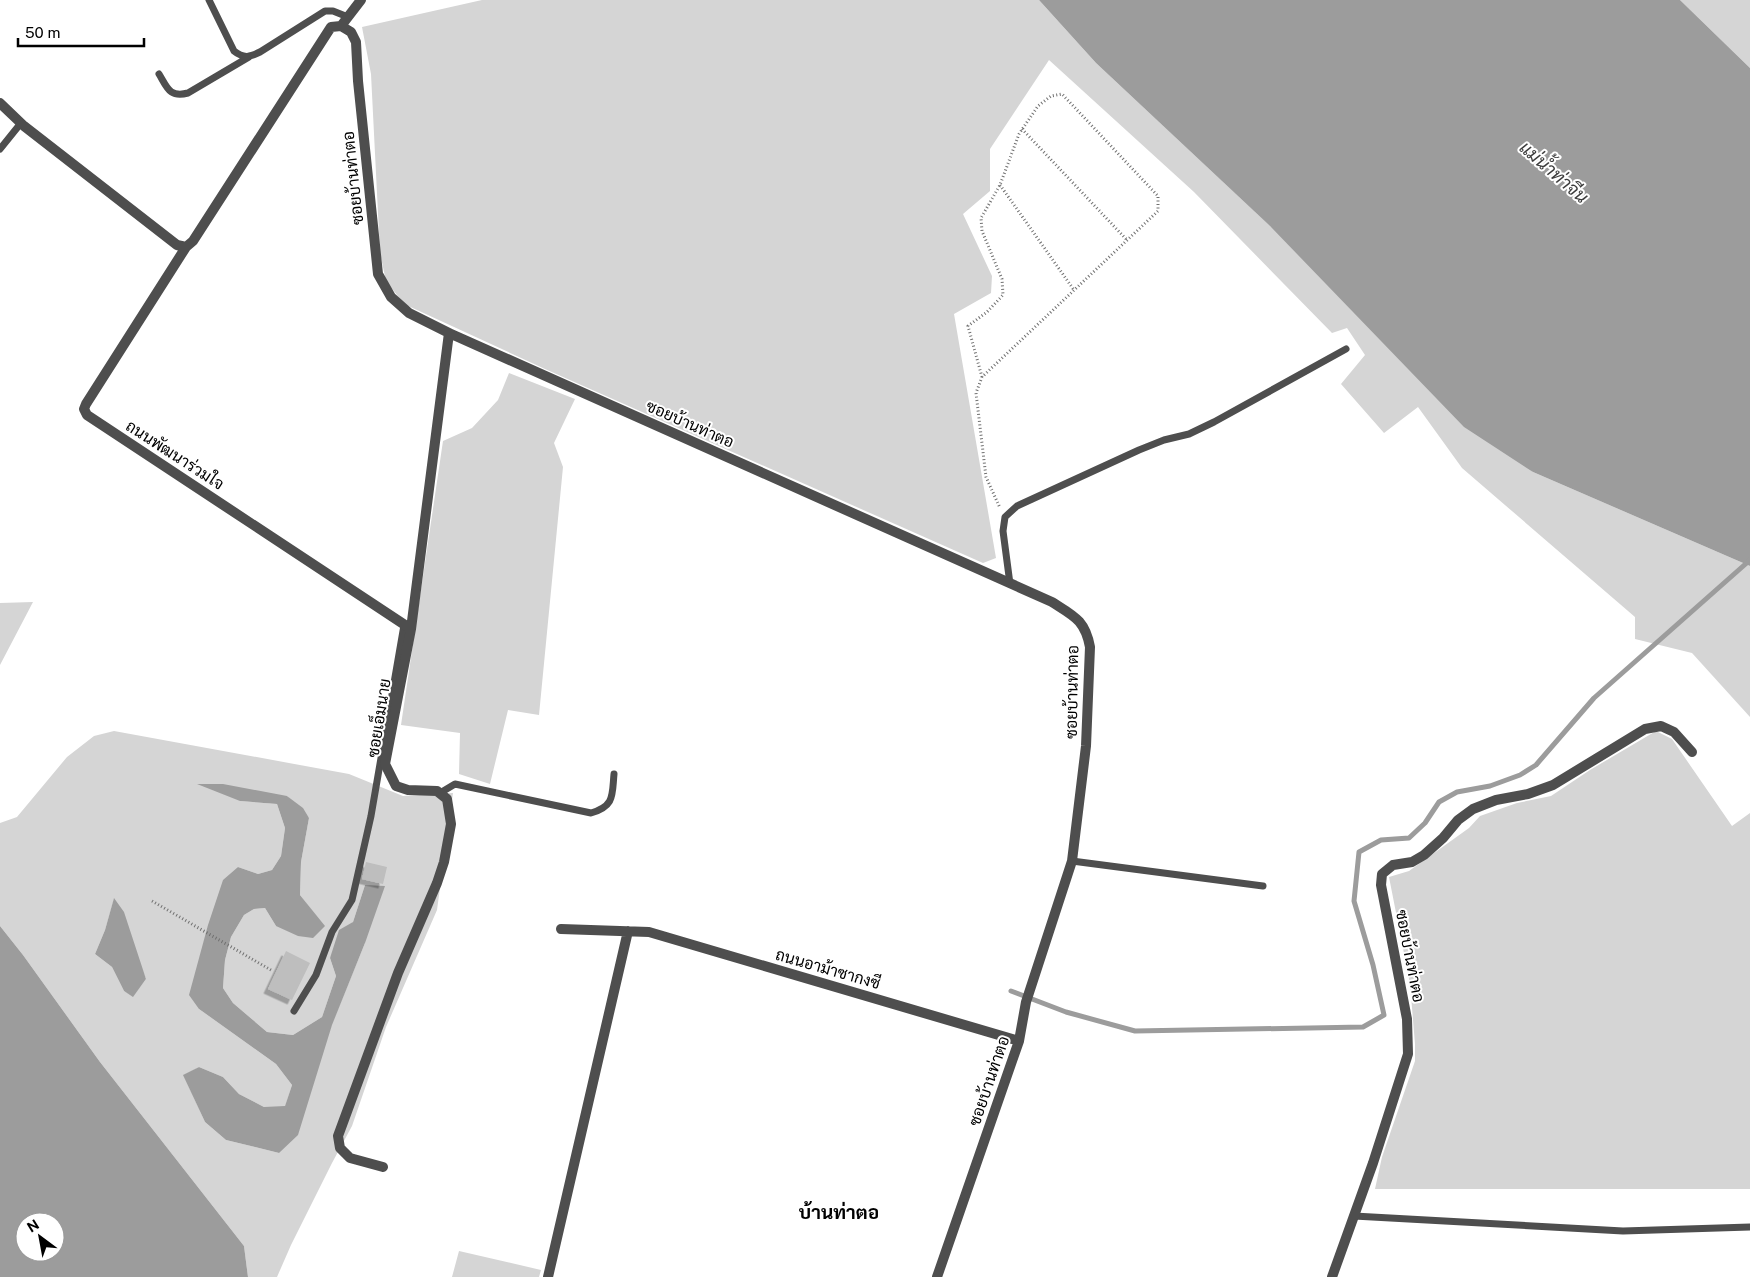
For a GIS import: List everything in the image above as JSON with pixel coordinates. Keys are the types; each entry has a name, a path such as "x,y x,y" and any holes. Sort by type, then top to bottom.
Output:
{"street":[{"path":"0,103 21,123 177,245 186,247 193,241 331,27 341,26 361,0"},
{"name":"ซอยบ้านท่าตอ","path":"341,26 351,32 356,42 358,80 378,274 391,296 409,313 449,333 1052,602 1076,618 1087,633 1090,647 1086,746 1072,861 1026,1002 1019,1041 937,1277"},
{"name":"ถนนพัฒนาร่วมใจ","path":"186,247 86,404 84,409 87,415 407,627"},
{"name":"ซอยเอ็มนาย","path":"440,793 437,791 408,790 396,786 385,764 407,627 449,333"},
{"name":"ซอยบ้านท่าตอ","path":"1332,1277 1408,1054 1406,1019 1380,885 1382,874 1393,865 1412,862 1424,855 1443,838 1458,820 1473,809 1496,800 1528,794 1553,785 1645,729 1661,726 1674,732 1692,752"},
{"path":"383,1167 350,1158 340,1148 338,1136 398,973 437,883 444,862 451,824 447,799 440,793"},
{"name":"ถนนอาม้าซากงซี","path":"561,929 649,932 1019,1041"},
{"path":"548,1277 628,931"}],"lane":[{"path":"209,0 234,51 240,56 250,57"},
{"path":"159,74 169,90 174,94 188,93 325,12 333,11 348,17"},
{"path":"0,149 21,123"},
{"path":"1010,584 1003,531 1005,517 1017,506 1139,450 1164,440 1189,434 1346,349"},
{"path":"294,1011 316,975 332,932 352,900 371,816 407,627"},
{"path":"440,793 455,784 591,813 603,810 611,802 614,774"},
{"path":"1072,861 1263,886"},
{"path":"1354,1216 1623,1231 1750,1227"}],"path":[{"path":"982,377 968,326 987,312 1003,294 1002,279 982,231 981,218 1000,185 1022,129 1038,106 1051,96 1062,94 1158,196 1158,211 982,377 976,393 986,478 1005,517"},
{"path":"1022,129 1127,240"},
{"path":"1000,185 1074,290"},
{"path":"152,900 271,970"}],"shaded area":[{"path":"482,0 1039,0 1096,63 1533,472 1750,566 1750,717 1692,653 1635,639 1635,617 1462,468 1418,407 1384,433 1341,384 1365,355 1347,328 1332,333 1194,192 1049,60 990,149 990,191 963,214 992,276 991,293 954,314 996,558 983,563 545,369 404,304 386,281 380,253 371,74 362,27"},
{"path":"1680,0 1750,0 1750,68"},
{"path":"509,373 575,399 554,443 563,467 539,715 508,710 490,784 459,774 460,733 401,725 443,441 472,428 498,400"},
{"path":"33,602 0,665 0,603"},
{"path":"114,731 349,774 403,796 453,793 437,910 386,1027 352,1126 291,1245 277,1277 248,1277 244,1246 100,1062 0,926 0,823 17,817 67,757 94,736","holes":["287,796 309,818 301,862 300,895 324,926 276,926 265,908 254,909 244,915 231,937 225,960 223,988 233,1003 267,1032 293,1035 322,1017 336,976 330,958 353,922 365,885 365,943 279,1153 226,1140 205,1122 184,1076 199,1067 223,1077 239,1094 264,1107 285,1107 292,1085 276,1064 199,1009 238,867 258,874 272,870 281,856 285,828 277,804 240,801","114,899 146,979 133,996 124,991 112,967 95,954 105,930"]},
{"path":"1656,731 1672,739 1732,826 1750,813 1750,1189 1375,1189 1382,1157 1415,1061 1410,984 1389,877 1409,871 1469,828 1480,816 1517,803 1551,796 1590,770"},
{"path":"459,1251 541,1270 539,1277 452,1277"}],"water":[{"name":"แม่น้ำท่าจีน","path":"1039,0 1680,0 1750,68 1750,566 1533,472 1464,427 1270,226 1096,63"},
{"path":"197,784 223,784 287,796 303,808 309,818 301,862 300,895 325,926 313,938 298,936 276,926 265,908 254,909 244,915 231,937 225,960 223,988 233,1003 267,1032 293,1035 322,1017 336,976 330,958 339,930 353,922 365,885 385,886 365,943 332,1025 298,1135 279,1153 226,1140 205,1122 183,1075 199,1067 223,1077 239,1094 264,1107 285,1106 292,1085 276,1064 199,1009 189,995 208,925 223,880 238,867 258,874 272,870 281,856 285,828 277,804 240,801"},
{"path":"114,898 124,912 146,979 133,997 124,991 112,967 95,954 105,930"},
{"path":"0,926 100,1062 244,1246 248,1277 0,1277"}],"building":[{"path":"366,862 387,867 383,884 362,879"},
{"path":"286,951 310,963 292,1000 268,989"}],"waterway":[{"path":"1011,991 1066,1012 1135,1031 1363,1027 1384,1015 1373,965 1354,901 1359,852 1381,840 1409,838 1425,823 1439,802 1457,792 1490,786 1520,775 1536,765 1594,698 1750,560"}],"district":[{"name":"บ้านท่าตอ","path":"839,1212"}]}
